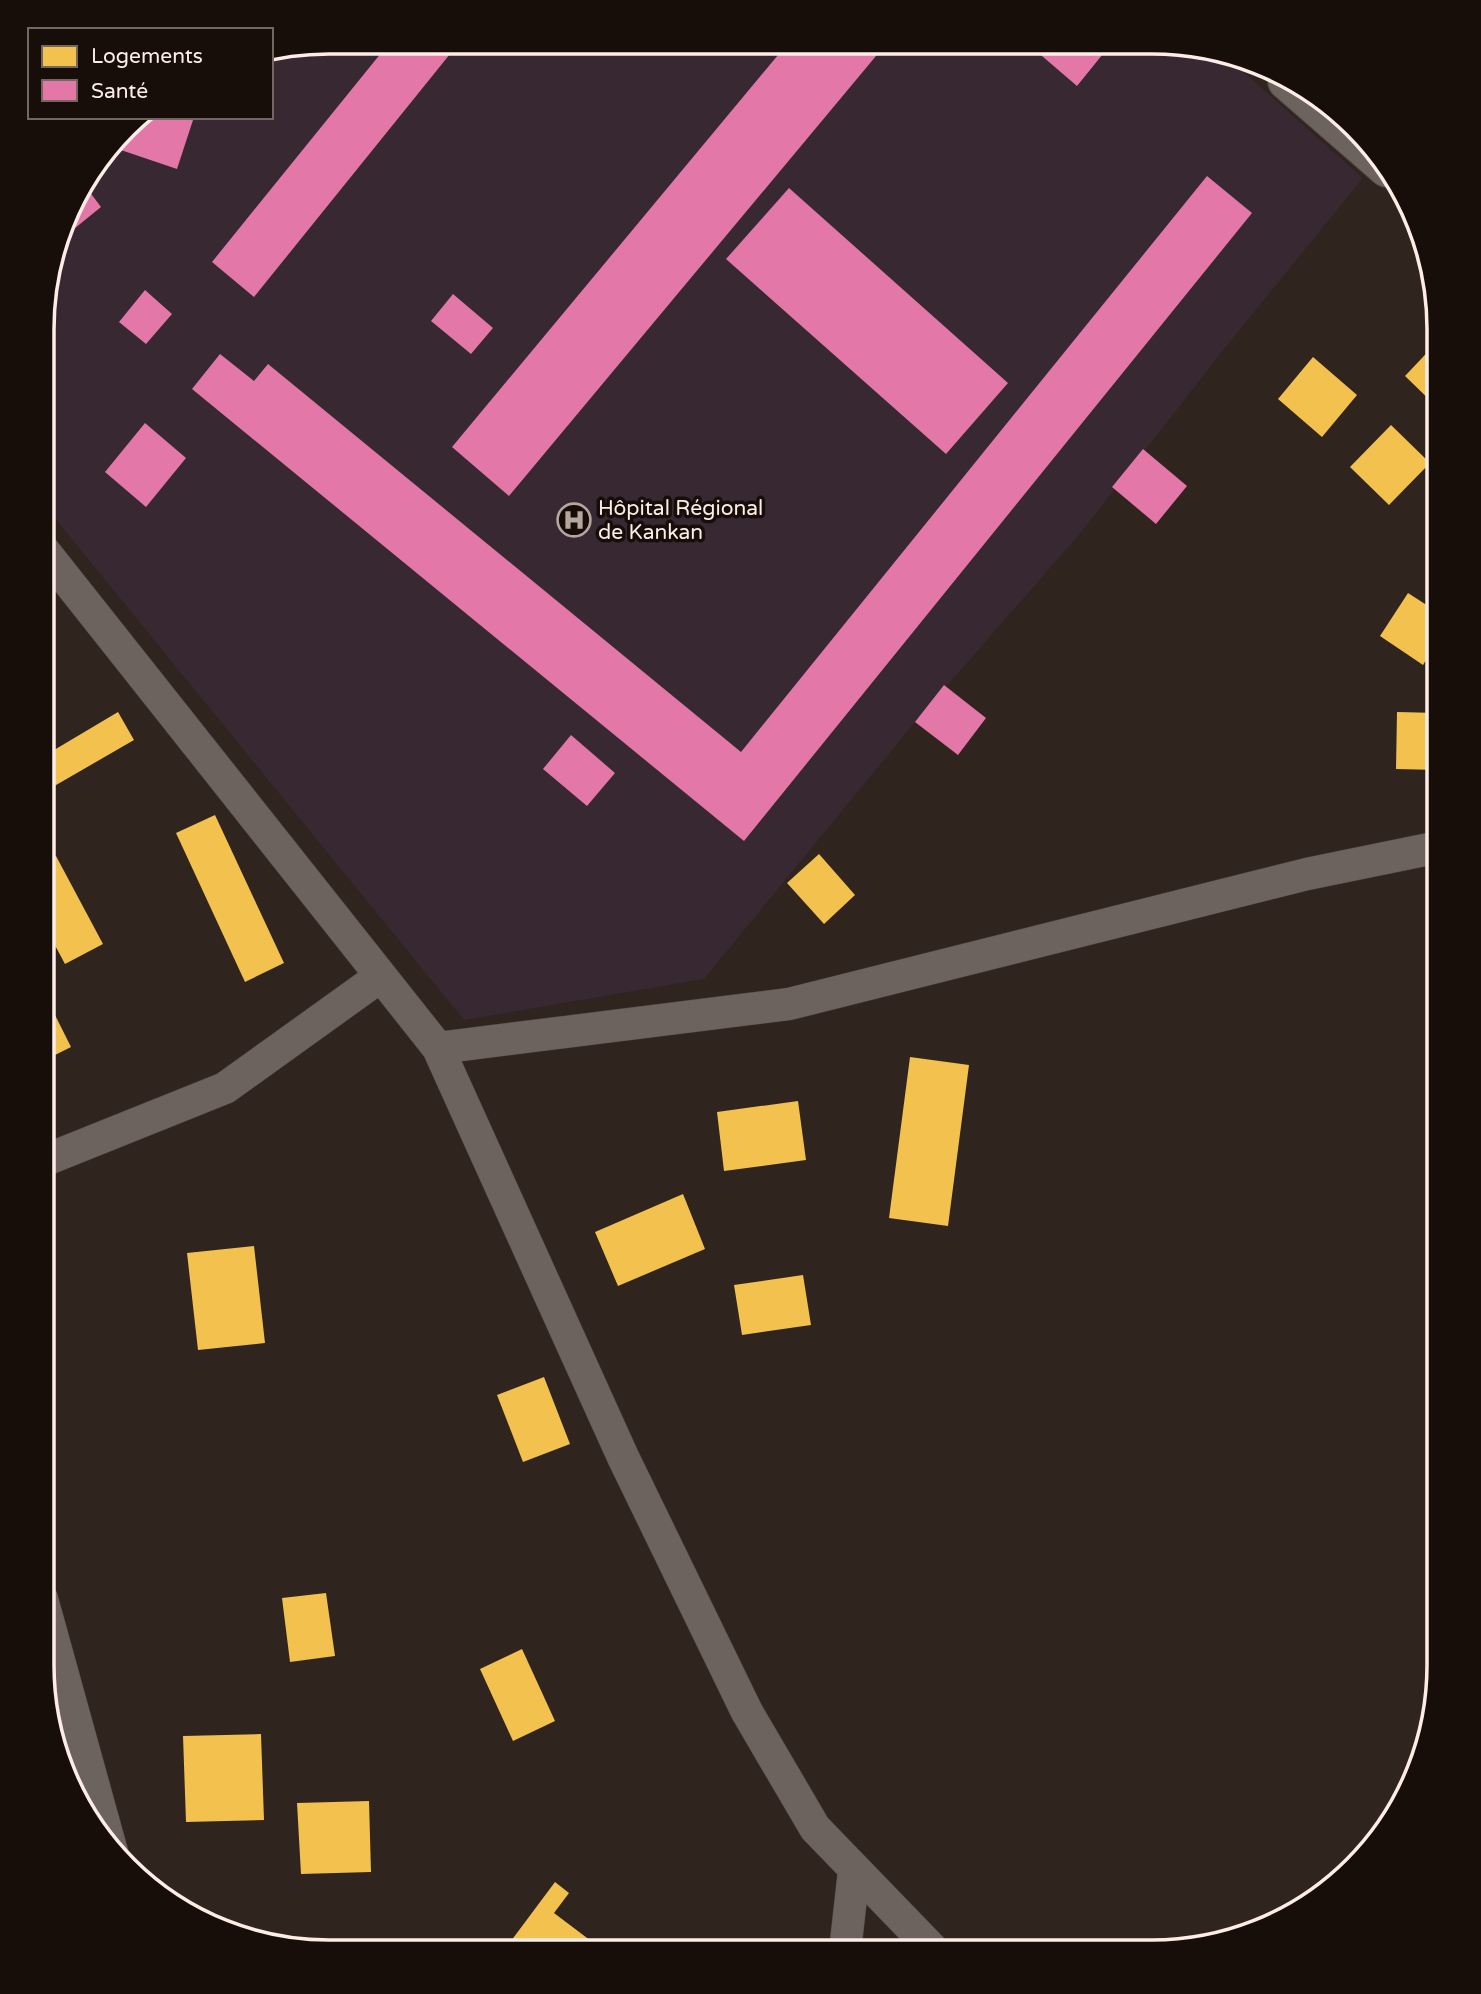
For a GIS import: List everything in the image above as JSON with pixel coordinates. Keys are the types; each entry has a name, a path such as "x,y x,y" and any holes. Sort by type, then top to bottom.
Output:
{"street":[{"path":"54,564 438,1048 623,1457 747,1712 815,1828 923,1940"},
{"path":"438,1048 789,1004 1307,874 1427,849"},
{"path":"54,1156 225,1088 381,976"},
{"path":"54,1642 104,1822"},
{"path":"846,1940 854,1871"}],"shaded area":[{"name":"Hôpital Régional de Kankan","path":"1152,54 1206,60 1240,69 1363,178 1224,349 1079,535 915,722 704,979 464,1020 54,517 54,329 64,258 75,224 91,192 122,148 148,122 152,119 273,119 273,60 311,55"}],"building: Logements":[{"path":"1427,353 1427,397 1405,376"},
{"path":"1313,357 1357,395 1322,437 1278,399"},
{"path":"1391,425 1427,460 1427,466 1389,505 1350,467"},
{"path":"1408,593 1427,605 1427,658 1423,665 1380,636"},
{"path":"118,712 134,740 54,786 54,750"},
{"path":"1397,712 1427,713 1427,770 1396,769"},
{"path":"215,815 284,963 245,982 176,833"},
{"path":"819,854 855,895 824,924 787,883"},
{"path":"56,856 103,944 65,964 54,944"},
{"path":"54,1013 71,1047 54,1056"},
{"path":"910,1057 969,1065 948,1226 889,1218"},
{"path":"798,1101 806,1160 724,1171 717,1112"},
{"path":"683,1194 705,1249 618,1286 595,1232"},
{"path":"254,1246 265,1343 198,1350 187,1253"},
{"path":"803,1275 811,1325 742,1335 734,1285"},
{"path":"544,1377 570,1444 523,1462 497,1395"},
{"path":"326,1593 335,1656 290,1662 282,1598"},
{"path":"522,1649 555,1721 513,1741 480,1669"},
{"path":"261,1734 264,1820 186,1822 183,1736"},
{"path":"369,1801 371,1872 301,1874 297,1803"},
{"path":"555,1882 569,1893 554,1913 590,1940 512,1940"}],"building: Santé":[{"path":"380,54 450,54 254,297 212,262"},
{"path":"779,54 878,54 509,496 452,447"},
{"path":"1040,54 1103,54 1077,86"},
{"path":"152,119 193,119 177,169 121,150"},
{"path":"1207,176 1252,213 744,841 192,389 220,354 254,381 268,364 741,752"},
{"path":"789,188 1008,383 946,454 726,259"},
{"path":"90,193 101,207 73,230"},
{"path":"145,290 172,314 146,344 119,322"},
{"path":"453,294 493,328 471,354 431,321"},
{"path":"145,423 186,458 146,507 105,472"},
{"path":"1143,449 1187,486 1156,524 1112,487"},
{"path":"944,685 986,718 958,755 915,722"},
{"path":"571,735 615,773 587,806 543,769"}],"place":[{"name":"Hôpital Régional de Kankan","path":"574,520"}]}
